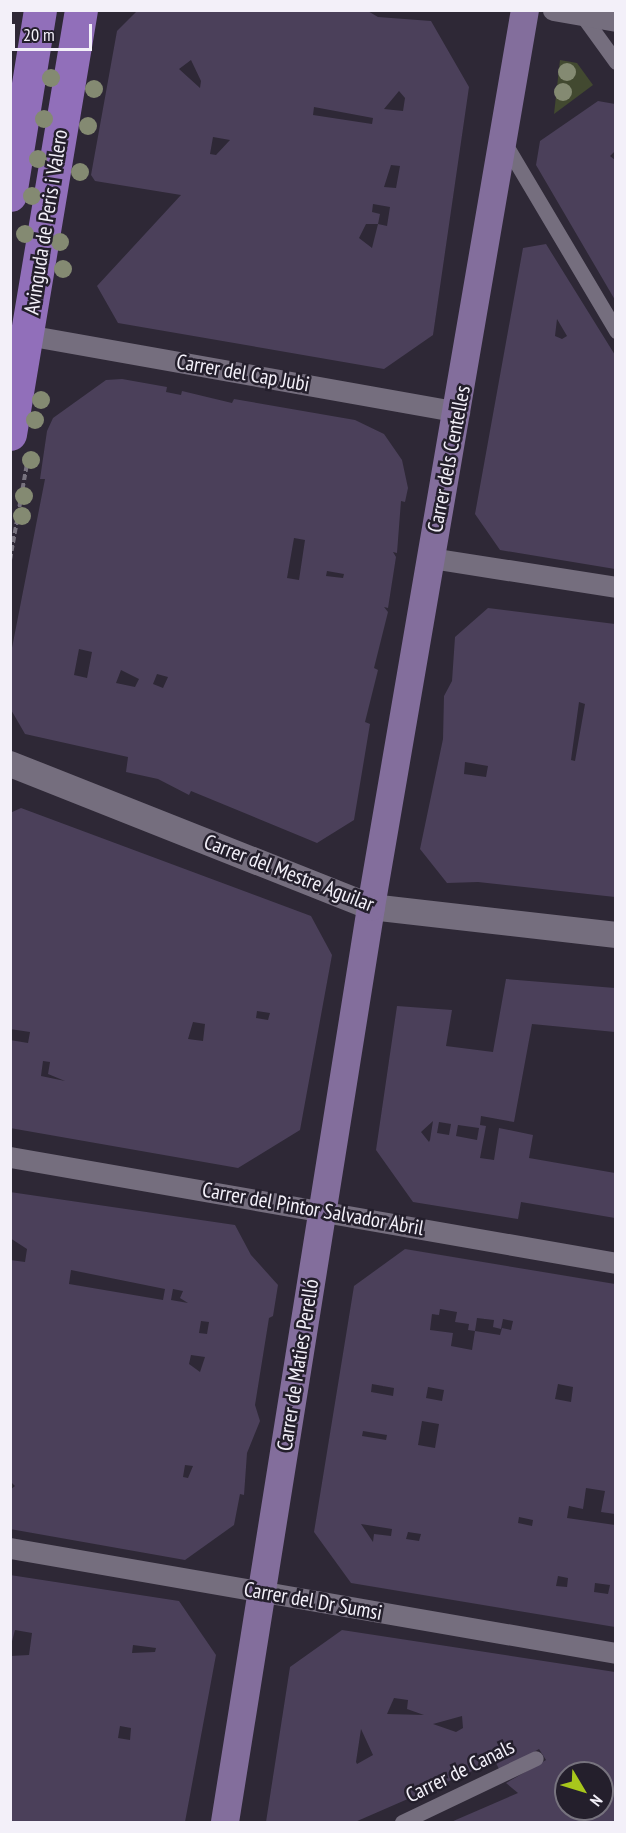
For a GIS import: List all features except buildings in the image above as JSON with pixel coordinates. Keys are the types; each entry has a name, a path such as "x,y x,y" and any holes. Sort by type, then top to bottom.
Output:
{"main road":[{"name":"Avinguda de Peris i Valero","path":"10,195 40,10"},
{"name":"Avinguda de Peris i Valero","path":"10,434 81,10"},
{"name":"Carrer dels Centelles","path":"371,907 431,558 459,412 525,10"},
{"name":"Carrer de Maties Perelló","path":"225,1822 371,907"}],"street":[{"path":"553,10 615,21"},
{"path":"582,15 615,62"},
{"path":"502,140 615,331"},
{"name":"Carrer del Cap Jubi","path":"27,335 459,412"},
{"path":"431,558 615,587"},
{"name":"Carrer del Mestre Aguilar","path":"10,764 371,907 615,935"},
{"name":"Carrer del Pintor Salvador Abril","path":"10,1157 323,1210 615,1263"},
{"name":"Carrer del Dr Sumsi","path":"10,1548 615,1653"},
{"name":"Carrer de Canals","path":"402,1822 536,1758"}],"green space":[{"path":"560,60 577,63 593,85 554,114"}]}
